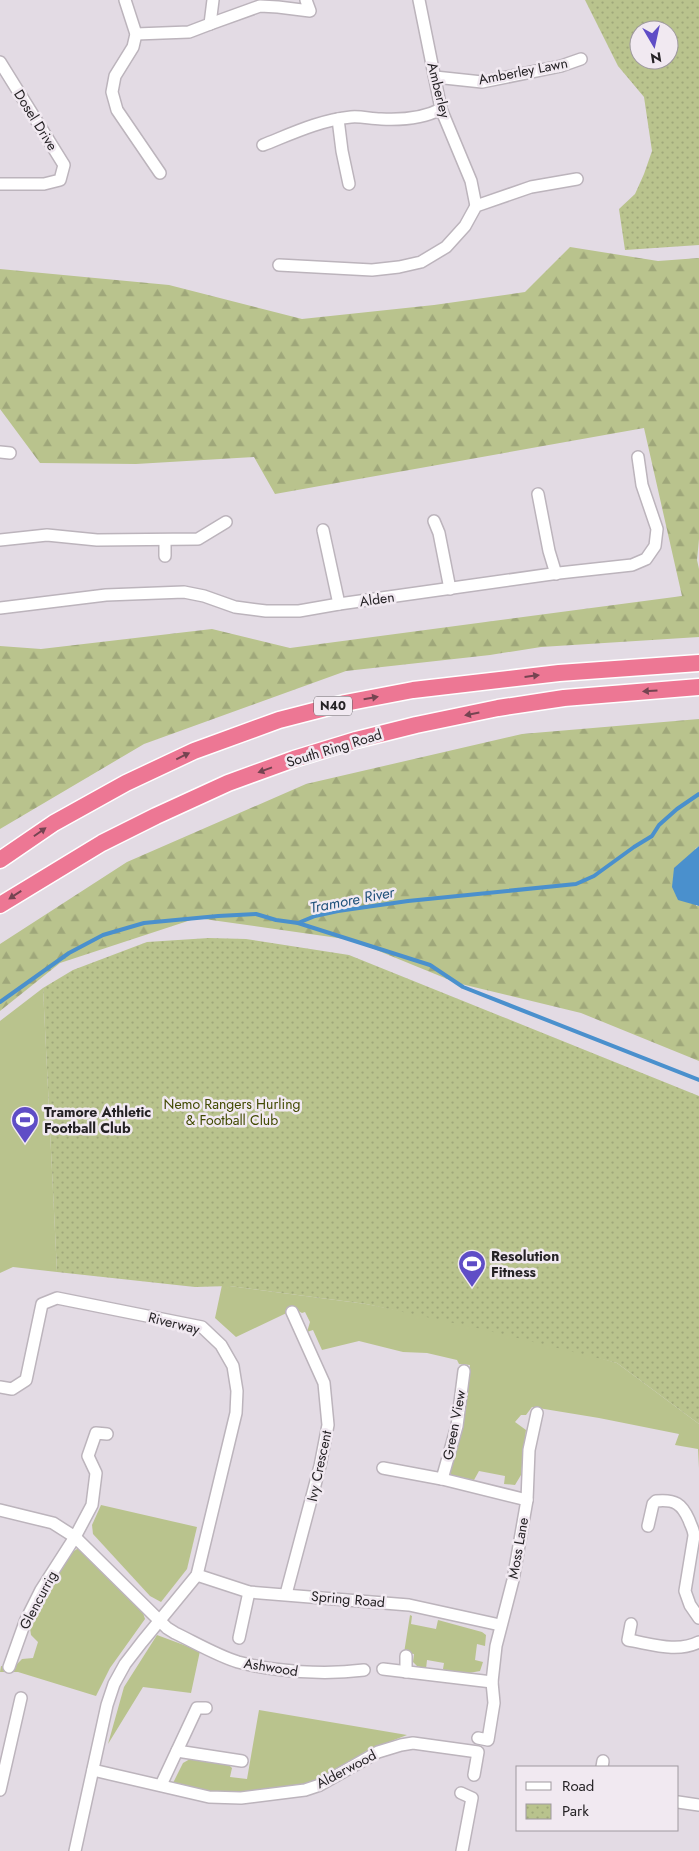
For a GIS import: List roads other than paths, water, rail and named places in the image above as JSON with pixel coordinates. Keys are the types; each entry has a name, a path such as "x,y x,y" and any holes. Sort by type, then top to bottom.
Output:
{"highway":[{"name":"N40","path":"0,860 54,823 126,783 194,751 279,720 346,703 414,690 559,673 699,663"},
{"name":"South Ring Road","path":"0,905 102,844 156,816 228,783 302,756 416,725 508,707 564,698 699,687"}],"street":[{"path":"125,0 136,34 133,47 116,76 112,92 116,110 160,173"},
{"path":"210,24 213,0"},
{"path":"136,34 189,32 260,6 310,11 306,0"},
{"name":"Amberley","path":"419,0 441,109 471,181 476,206"},
{"name":"Amberley Lawn","path":"435,77 482,82 561,66 581,59"},
{"name":"Dosel Drive","path":"0,62 64,165 60,180 44,184 0,184"},
{"path":"263,145 338,119 365,117 381,119 408,118 431,114 441,109"},
{"path":"338,119 349,184"},
{"path":"279,265 372,270 421,262 446,247 465,226 476,206 531,187 577,179"},
{"name":"Alden","path":"0,608 106,595 184,592 204,596 235,607 266,611 299,612 339,604 632,565 646,559 655,546 657,529 646,502 638,456"},
{"path":"640,474 652,472"},
{"path":"538,494 549,551 556,574"},
{"path":"434,521 439,533 450,589"},
{"path":"0,540 47,535 97,540 198,539 226,522"},
{"path":"323,530 322,550 339,604"},
{"path":"165,540 166,556"},
{"name":"Riverway","path":"0,1387 12,1389 26,1380 42,1304 57,1298 202,1327 221,1345 233,1366 237,1391 236,1413 197,1575"},
{"name":"Ivy Crescent","path":"286,1594 317,1475 328,1424 324,1384 292,1312"},
{"name":"Green View","path":"442,1479 456,1426 464,1371"},
{"name":"Moss Lane","path":"478,1738 488,1740 494,1703 492,1682 496,1646 513,1580 526,1500 529,1450 537,1413"},
{"name":"Glencurrig","path":"9,1667 25,1622 41,1590 75,1537 92,1506 96,1473 88,1456 96,1433 108,1434"},
{"name":"Green View","path":"383,1468 442,1479 526,1500"},
{"path":"648,1526 653,1504 656,1501 675,1503 684,1508 694,1532 685,1583 686,1597 699,1618"},
{"path":"0,1510 53,1523 75,1537 159,1621"},
{"path":"75,1851 110,1694 114,1684 125,1664 197,1575"},
{"name":"Spring Road","path":"197,1575 249,1592 409,1605 500,1625"},
{"path":"239,1638 249,1592"},
{"name":"Ashwood","path":"159,1621 175,1633 237,1662 310,1672 337,1673 364,1670"},
{"path":"631,1624 628,1640 678,1648 689,1647 699,1642"},
{"path":"406,1656 406,1672"},
{"path":"383,1669 492,1682"},
{"path":"0,1790 21,1698"},
{"path":"161,1786 197,1708 206,1708"},
{"name":"Alderwood","path":"93,1770 209,1797 248,1798 297,1791 320,1785 378,1752 413,1743 478,1752 474,1775"},
{"path":"177,1751 242,1762"},
{"path":"461,1793 472,1798 462,1851"},
{"path":"679,1802 699,1806"}],"water":[{"path":"699,846 699,906 678,900 672,887 674,868"}],"waterway":[{"name":"Tramore River","path":"0,1002 69,953 103,935 144,923 256,914 276,920 298,923 315,916 338,911 408,901 576,884 594,876 652,836 659,825 677,809 699,794"},
{"path":"298,923 430,965 463,987 699,1080"}],"place":[{"name":"Tramore Athletic Football Club","path":"25,1144"},
{"name":"Resolution Fitness","path":"472,1288"}],"park label":[{"name":"Nemo Rangers Hurling & Football Club","path":"232,1112"}]}
